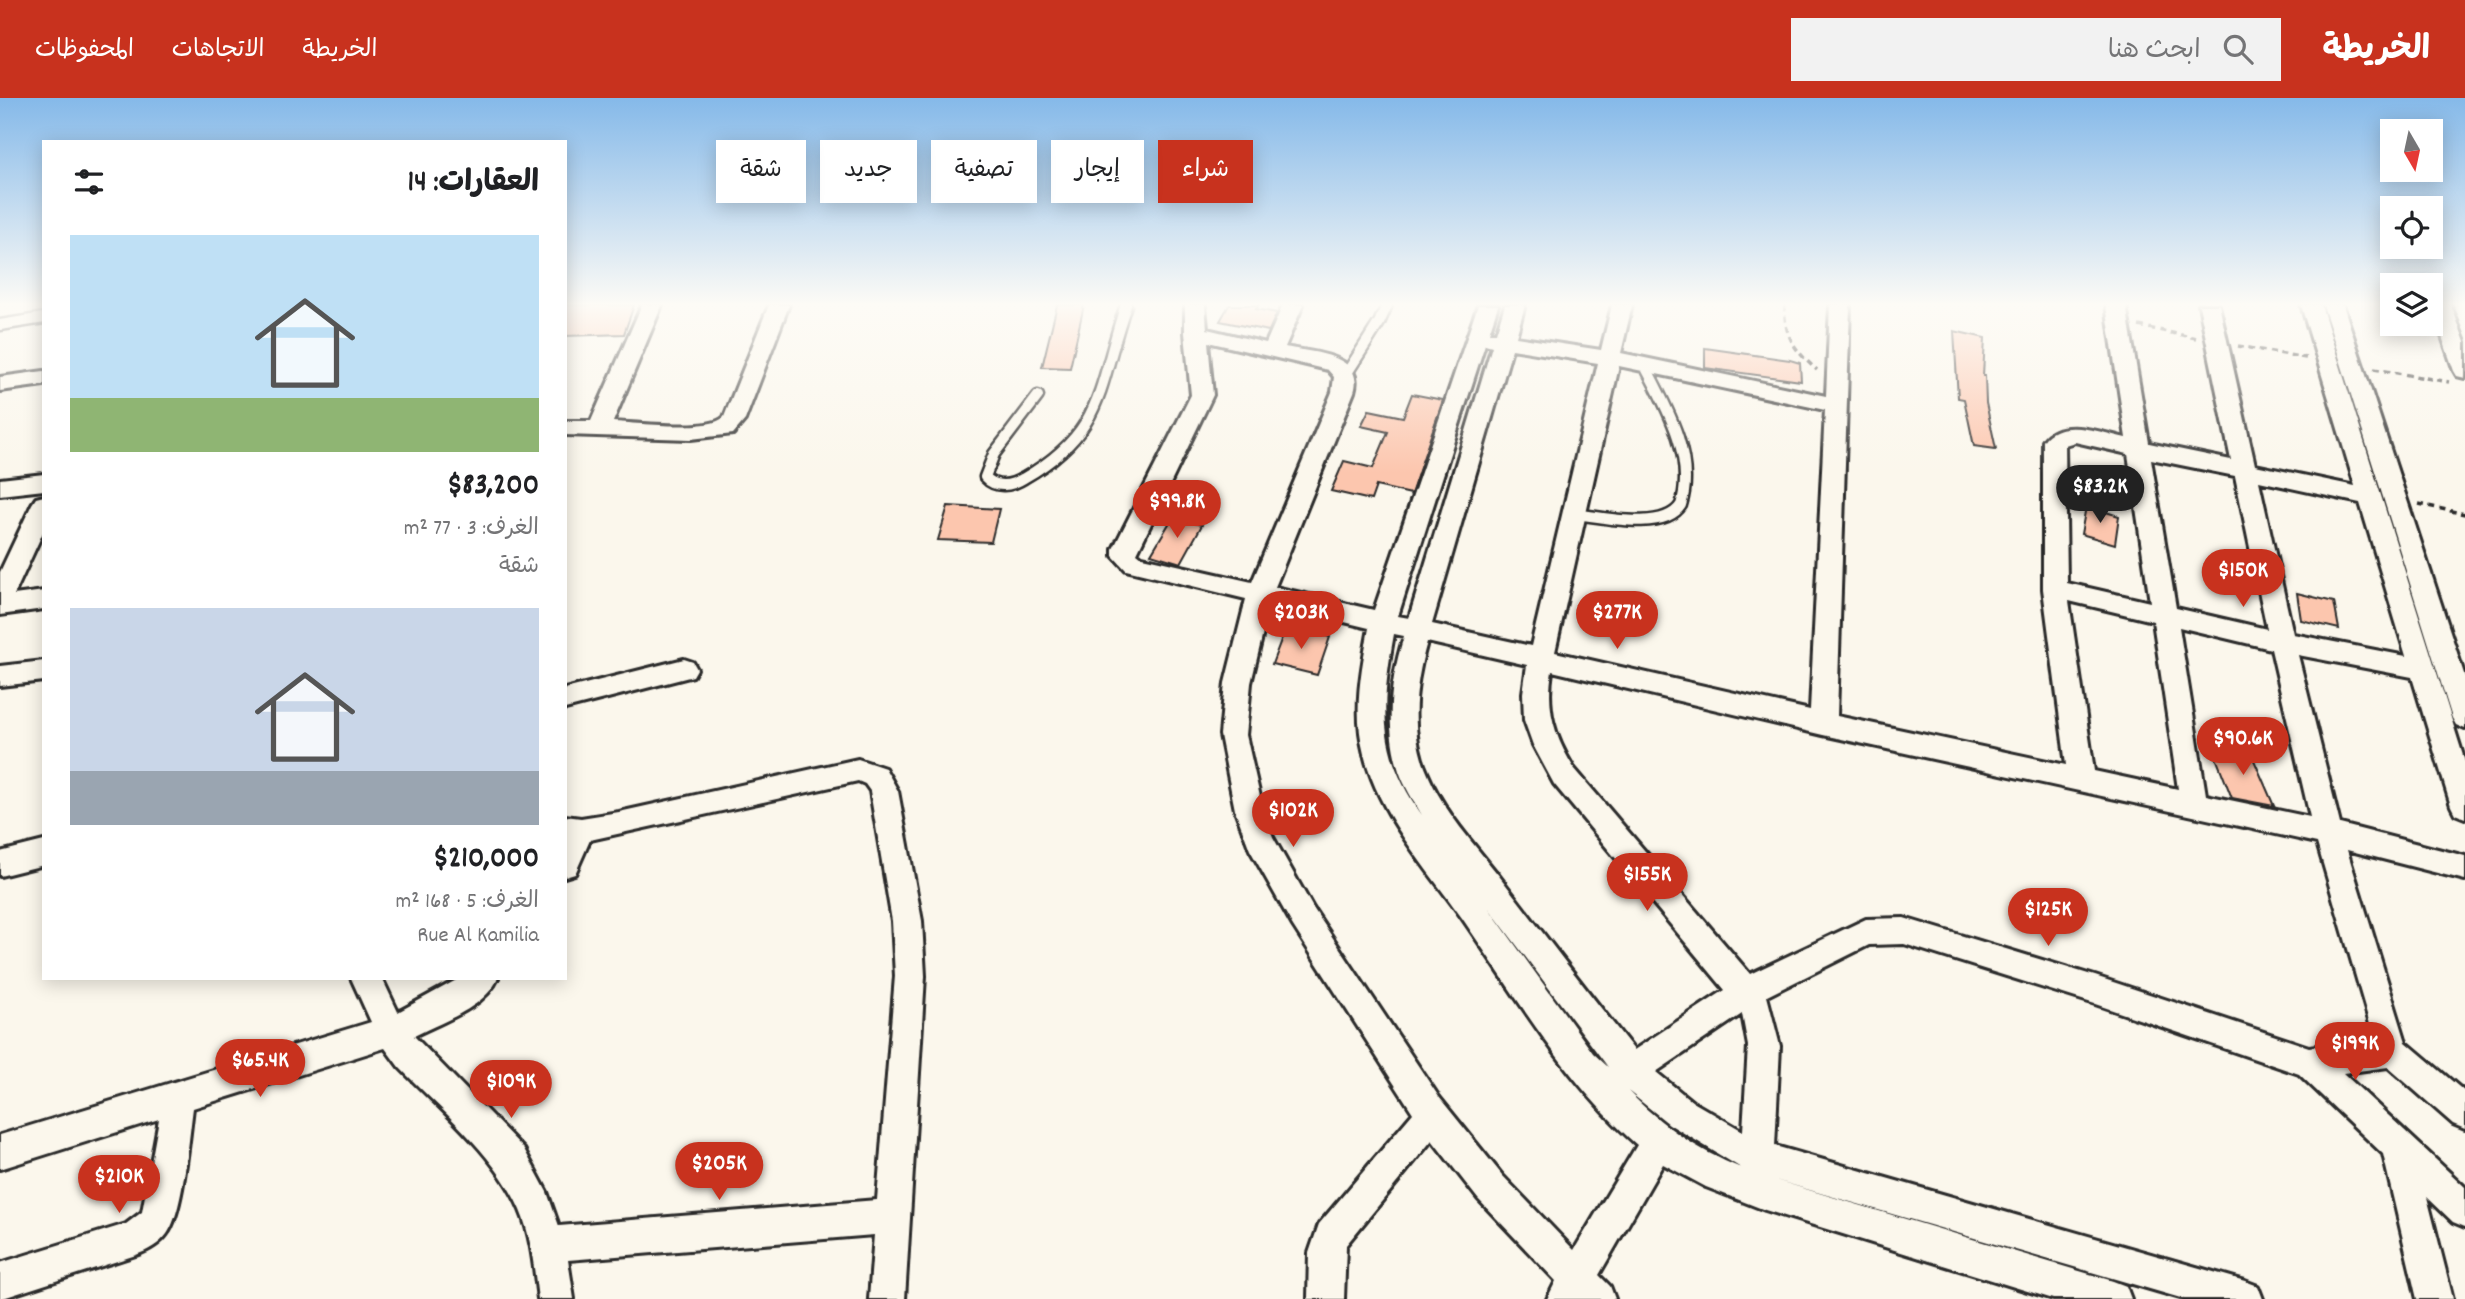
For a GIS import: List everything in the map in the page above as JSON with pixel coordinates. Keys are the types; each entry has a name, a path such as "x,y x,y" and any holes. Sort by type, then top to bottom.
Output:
{"street":[{"path":"599,429 628,361"},
{"path":"567,428 691,432 725,429 734,420 757,361"},
{"path":"1198,361 1202,395 1125,549 1125,556 1130,562 1822,723 2328,833 2465,868"},
{"path":"1319,361 1335,365 1345,376 1343,392 1260,593 1238,683 1233,735 1249,810 1259,841 1303,917 1433,1114 1490,1187 1580,1292 1658,1141"},
{"path":"1484,361 1383,622 1371,688 1371,726 1376,750 1396,801 1582,1064 1658,1141 1698,1164 1756,1190 2092,1296"},
{"path":"1486,361 1417,630 1402,708 1404,736 1413,773 1434,811 1630,1071 1681,1113 1758,1158 2245,1299"},
{"path":"1610,361 1541,657 1534,709 1541,733 1556,763 1755,1003 1764,1046 1756,1190"},
{"path":"1624,361 1836,397"},
{"path":"1822,723 1838,361"},
{"path":"2125,361 2194,804"},
{"path":"2221,361 2282,642 2328,833 2393,1051 2465,1113"},
{"path":"2329,361 2465,806"},
{"path":"2351,361 2465,718"},
{"path":"0,384 42,378"},
{"path":"2082,780 2056,589 2054,441 2070,435 2371,497"},
{"path":"0,487 42,482"},
{"path":"0,598 42,508"},
{"path":"2056,589 2282,642 2423,670"},
{"path":"0,606 42,600"},
{"path":"567,698 684,669"},
{"path":"0,676 42,671"},
{"path":"567,856 573,829 655,817 859,770 869,771 877,776 884,791 907,921 910,976 887,1299"},
{"path":"0,864 42,854"},
{"path":"1605,1089 1769,978 1866,932 1904,931 2095,990 2309,1062 2465,1210"},
{"path":"367,980 391,1031 410,1056 512,1161 536,1204 548,1244 555,1299"},
{"path":"0,1152 391,1031 447,1002 480,980"},
{"path":"2309,1062 2393,1051"},
{"path":"0,1282 136,1238 154,1224 159,1216 179,1097"},
{"path":"1326,1299 1326,1253 1331,1236 1433,1114"},
{"path":"2397,1145 2435,1299"},
{"path":"548,1244 894,1216"},
{"path":"2078,1252 2092,1296"}],"lane":[{"path":"1038,396 994,454 985,477 987,481 995,485 1017,482 1050,461 1077,439 1097,407 1110,361"},
{"path":"1345,376 1355,361"},
{"path":"1575,514 1654,518 1675,513 1684,502 1685,471 1681,440 1645,366"}],"path":[{"path":"1805,361 1836,397"},
{"path":"2353,366 2459,377"},
{"path":"2395,499 2465,514"}],"building":[{"path":"1043,361 1072,361 1070,368 1042,367"},
{"path":"1705,361 1793,361 1800,363 1801,381 1705,368"},
{"path":"1956,361 1984,361 1986,403 1996,449 1974,446 1964,399 1958,398"},
{"path":"1412,394 1443,400 1411,494 1376,486 1371,500 1331,491 1344,461 1373,468 1388,432 1361,426 1369,410 1403,417"},
{"path":"948,506 999,509 991,542 938,540"},
{"path":"2086,506 2119,516 2115,544 2081,534"},
{"path":"1173,517 1202,525 1181,563 1151,554"},
{"path":"2297,593 2334,602 2339,629 2301,620"},
{"path":"1286,627 1330,637 1317,675 1272,664"},
{"path":"2213,750 2251,753 2274,806 2232,798"}]}
